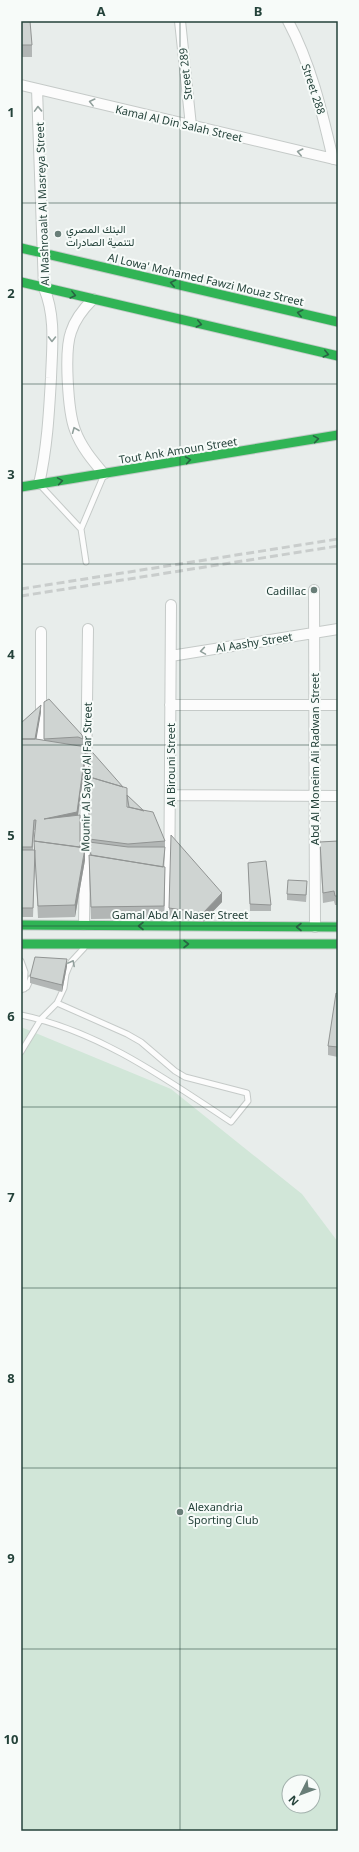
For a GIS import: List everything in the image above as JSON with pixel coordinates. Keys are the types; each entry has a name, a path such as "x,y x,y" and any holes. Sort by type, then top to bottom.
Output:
{"main road":[{"name":"Al Lowa' Mohamed Fawzi Mouaz Street","path":"21,248 338,322"},
{"path":"21,282 338,356"},
{"name":"Tout Ank Amoun Street","path":"21,487 338,435"},
{"name":"Gamal Abd Al Naser Street","path":"21,925 338,927"},
{"path":"46,947 49,926"},
{"path":"21,944 46,947 89,944 338,944"}],"street":[{"name":"Street 289","path":"180,21 191,126"},
{"name":"Street 288","path":"288,21 309,69 335,160"},
{"name":"Kamal Al Din Salah Street","path":"21,85 335,160"},
{"name":"Al Mashroaalt Al Masreya Street","path":"37,89 44,253 44,288 51,312 52,338 48,440 39,484"},
{"path":"93,299 82,310 70,333 68,347 70,417 84,448 104,474"},
{"name":"Abd Al Moneim Ali Radwan Street","path":"314,590 315,927"},
{"name":"Al Birouni Street","path":"169,926 171,605"},
{"name":"Mounir Al Sayed Al Far Street","path":"84,925 88,629"},
{"name":"Al Aashy Street","path":"171,656 338,629"},
{"path":"40,632 41,748"},
{"path":"170,705 338,705"},
{"path":"28,748 52,748"},
{"path":"75,748 87,749"},
{"path":"170,795 338,796"}],"lane":[{"path":"86,562 81,529 104,474"},
{"path":"39,484 81,529"},
{"path":"21,1052 41,1019 57,1002 64,988 66,974 71,962 79,952 89,944"},
{"path":"21,961 26,972 22,990"},
{"path":"22,990 30,983 33,971"},
{"path":"21,1015 41,1019 102,1043 167,1080 231,1122 248,1101 247,1093 185,1077 174,1071 141,1042 127,1034 57,1002"}],"green space":[{"name":"Alexandria Sporting Club","path":"21,1027 171,1089 302,1194 338,1242 338,1831 21,1831"}],"building":[{"path":"21,21 30,21 32,45 21,45"},
{"path":"49,699 82,735 83,739 78,737 44,739 44,702"},
{"path":"41,705 35,739 21,739 21,723"},
{"path":"21,739 36,739 86,747 77,812 44,819 80,815 80,847 34,841 36,820 34,820 32,847 21,847"},
{"path":"86,745 123,787 90,777"},
{"path":"89,777 127,788 127,807 153,812 165,841 128,844 89,839"},
{"path":"127,795 144,811 129,807"},
{"path":"171,835 222,893 203,913 169,908"},
{"path":"34,841 85,848 75,905 38,906"},
{"path":"338,841 338,896 335,896 334,891 323,893 320,842"},
{"path":"89,842 128,847 165,847 163,867 91,855"},
{"path":"21,850 35,850 33,908 21,908"},
{"path":"89,855 165,867 164,906 91,907"},
{"path":"266,861 271,905 250,904 248,863"},
{"path":"288,880 307,881 306,895 287,894"},
{"path":"35,957 67,959 62,985 30,977"},
{"path":"336,993 338,994 338,1047 328,1046"}],"railway":[{"path":"21,589 338,539"},
{"path":"21,596 338,546"}],"traffic: fast":[{"path":"21,248 338,322"},
{"path":"21,282 338,356"},
{"path":"21,487 338,435"},
{"path":"21,925 338,927"},
{"path":"21,944 338,944"}],"place":[{"name":"البنك المصري لتنمية الصادرات","path":"58,234"},
{"name":"Cadillac","path":"314,590"},
{"name":"Alexandria Sporting Club","path":"180,1512"}]}
